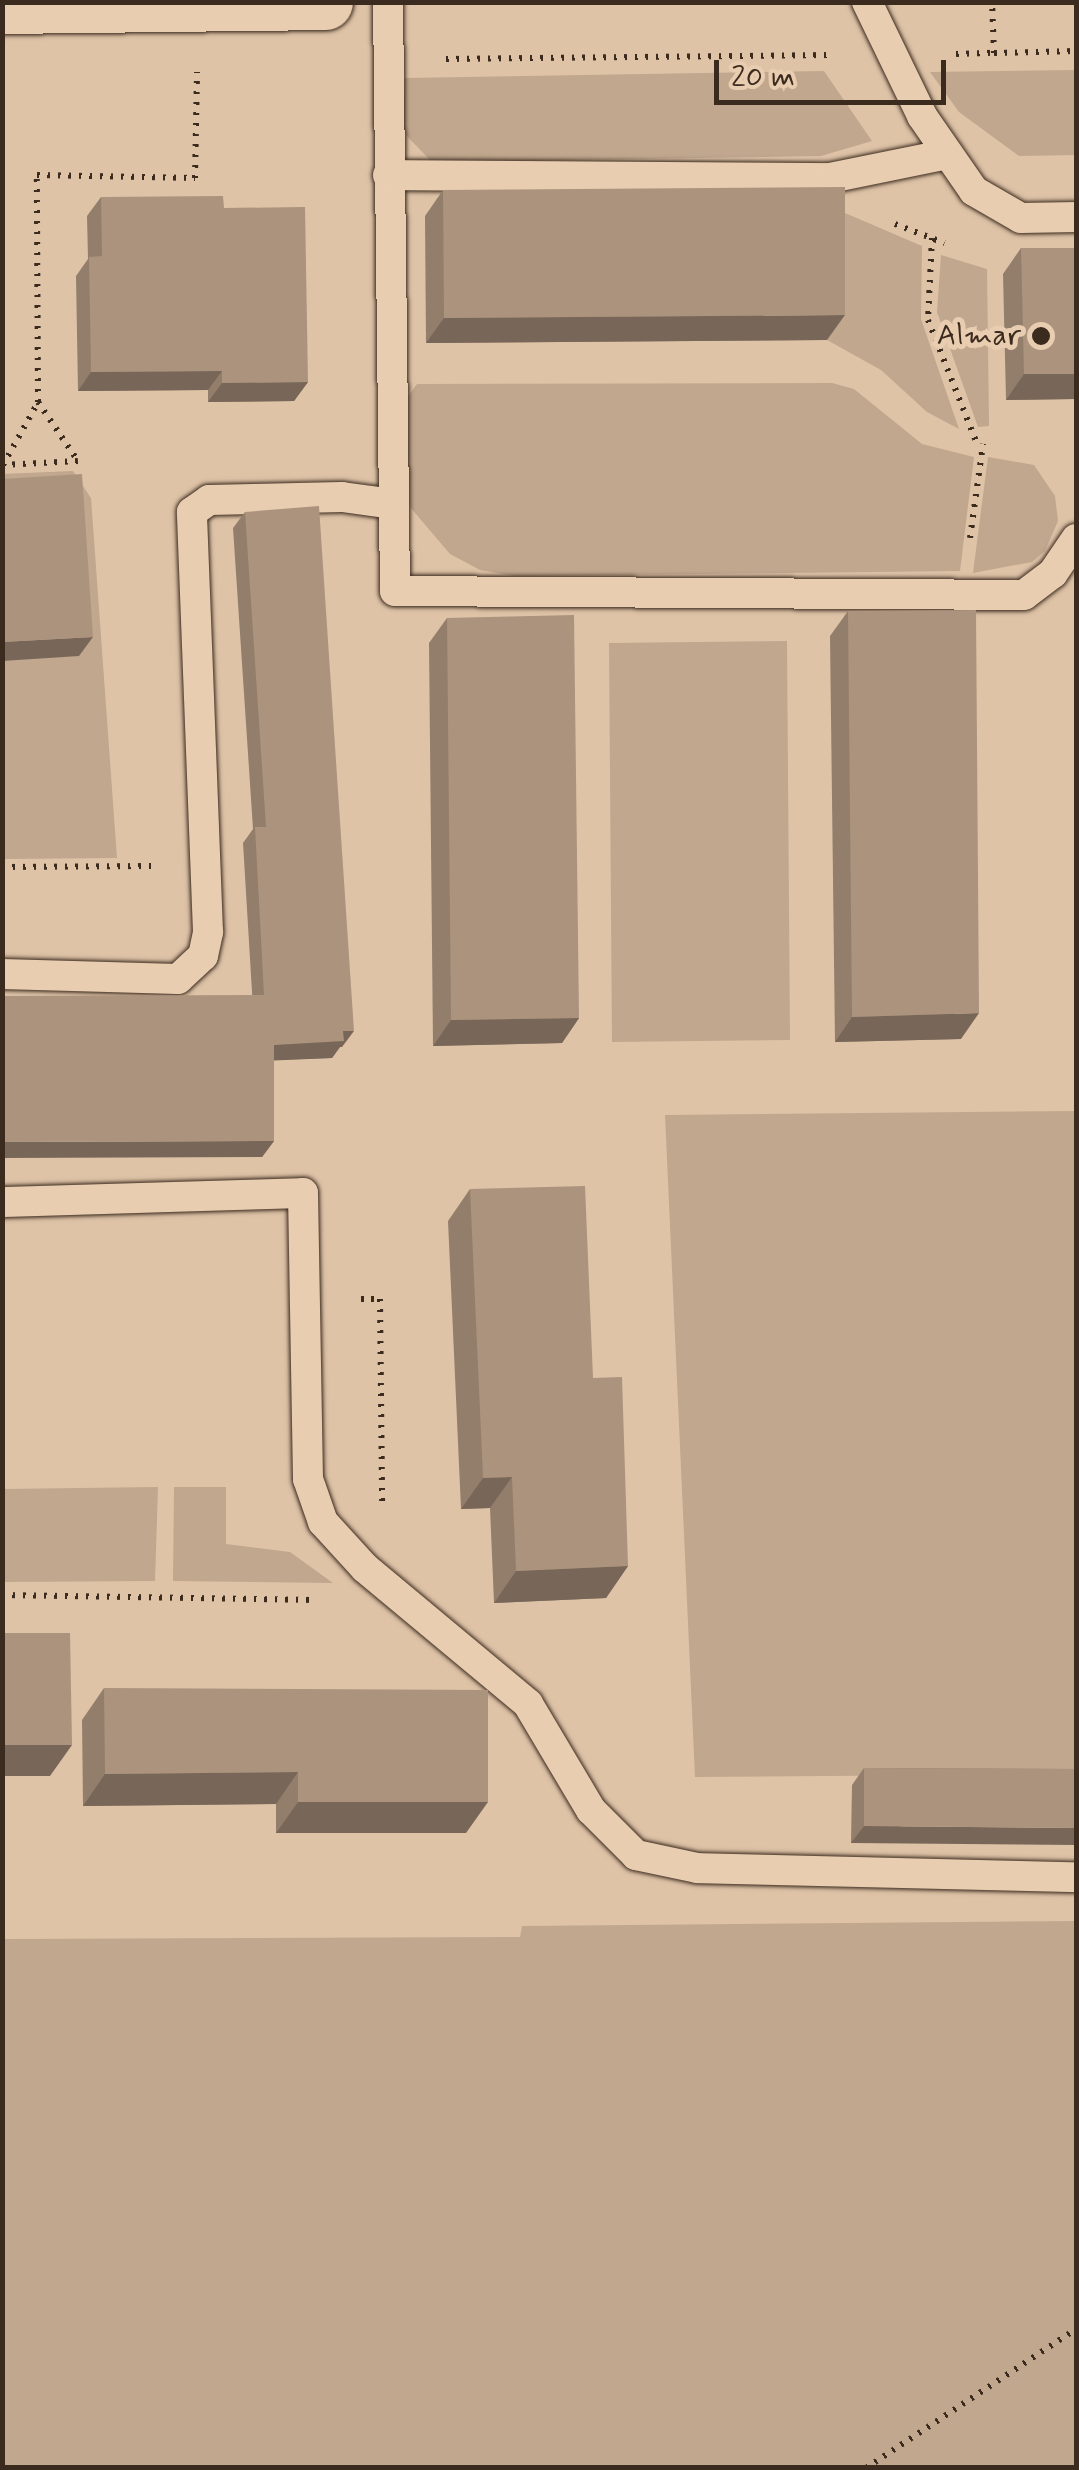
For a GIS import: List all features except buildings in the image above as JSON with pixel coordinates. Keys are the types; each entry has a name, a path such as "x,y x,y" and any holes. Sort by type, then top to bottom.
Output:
{"street":[{"path":"2,6 324,2"}],"lane":[{"path":"388,2 395,591 1024,595 1053,572 1076,539"},
{"path":"866,2 948,154 995,206 1021,218 1076,218"},
{"path":"388,175 830,178 948,154"},
{"path":"2,974 178,979 203,956 205,866 192,512 210,500 342,497 393,504"},
{"path":"2,1202 303,1194 308,1479 333,1540 528,1704 591,1810 636,1854 697,1868 1076,1877"}],"path":[{"path":"992,2 994,53"},
{"path":"386,60 1076,51"},
{"path":"3,464 38,402 37,175 196,178 198,61"},
{"path":"932,238 928,320 980,444 962,594"},
{"path":"3,464 78,460 38,402"},
{"path":"2,867 205,866"},
{"path":"2,1595 342,1600 383,1546 380,1299 304,1300"},
{"path":"866,2468 1076,2329"}],"shaded area":[{"path":"1076,70 1076,155 1019,156 959,112 930,72"},
{"path":"824,71 872,141 821,156 432,162 402,131 405,78"},
{"path":"827,212 845,213 922,246 921,319 959,429 927,412 881,370 827,340"},
{"path":"941,255 987,269 989,426 978,427 937,312"},
{"path":"832,383 854,389 922,444 974,457 960,571 515,576 480,570 450,554 410,507 406,399 417,384"},
{"path":"988,457 1034,465 1055,496 1058,521 1045,551 1032,562 973,573"},
{"path":"73,471 91,498 117,858 3,859 2,474"},
{"path":"787,641 790,1040 612,1042 609,643"},
{"path":"1076,1111 1076,1774 695,1777 665,1115"},
{"path":"158,1487 155,1581 3,1582 3,1489"},
{"path":"174,1487 226,1487 226,1544 290,1552 333,1583 173,1581"},
{"path":"1076,1921 1076,2467 3,2467 3,1939 520,1937 522,1926"}],"place":[{"name":"Almar","path":"1041,336"}]}
